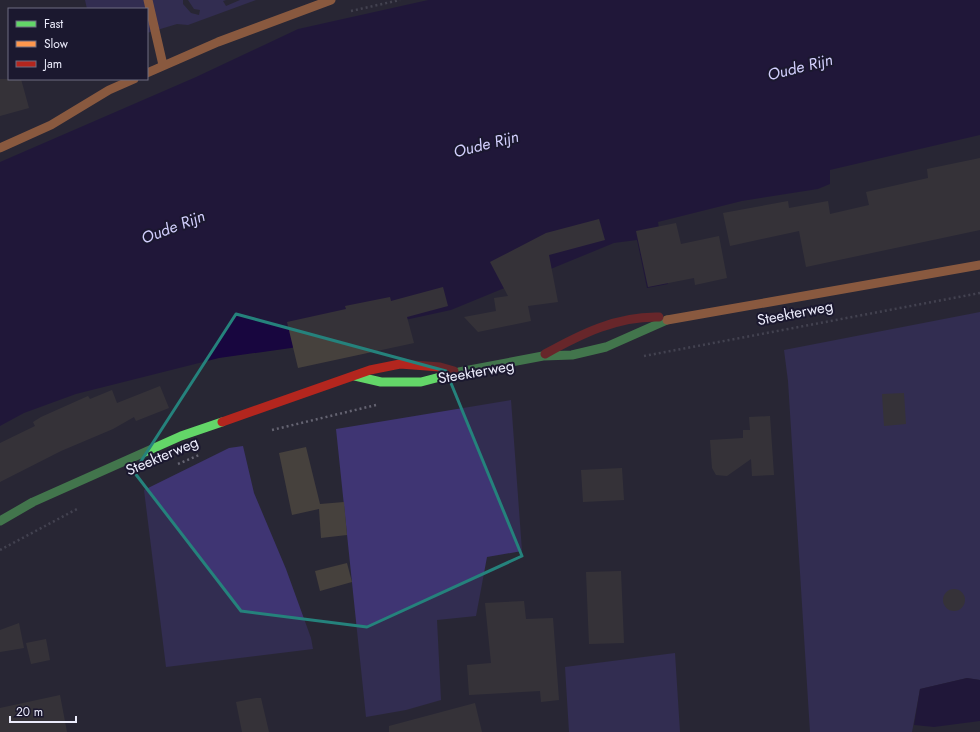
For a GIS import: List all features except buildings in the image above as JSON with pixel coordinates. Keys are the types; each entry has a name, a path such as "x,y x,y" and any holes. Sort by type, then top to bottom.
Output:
{"main road":[{"path":"148,0 163,65"},
{"path":"148,72 163,65 330,0"},
{"path":"0,148 51,124 109,90 132,80"},
{"name":"Steekterweg","path":"543,356 567,341 610,323 646,316 672,318 980,265"},
{"name":"Steekterweg","path":"355,376 374,383 414,384 448,377 459,372 543,356 572,355 606,348 672,318"},
{"name":"Steekterweg","path":"0,521 33,502 181,436 370,370 400,364 440,367 459,372"}],"path":[{"name":"Steekterweg","path":"638,357 980,293"},
{"path":"271,430 380,404"},
{"name":"Steekterweg","path":"177,464 205,453"},
{"path":"0,550 79,508"}],"highlighted area":[{"path":"236,314 446,371 522,556 367,627 241,611 134,472"}],"shaded area":[{"path":"85,0 183,0 183,4 191,13 199,15 200,10 194,9 188,0 226,0 223,1 226,6 240,0 256,0 188,25 177,24 148,33 148,8 87,8"},
{"path":"980,312 980,680 967,678 920,689 912,732 810,732 788,381 784,350"},
{"path":"511,400 522,551 487,557 476,616 437,620 441,700 406,710 366,717 336,429"},
{"path":"243,446 254,493 286,569 311,638 313,649 166,667 144,490 229,448"},
{"path":"675,653 680,732 569,732 565,667"}],"water":[{"name":"Oude Rijn","path":"428,0 980,0 980,135 830,170 830,184 818,189 742,201 658,222 668,284 647,288 637,240 614,243 451,310 396,322 353,335 291,348 219,358 76,394 24,413 0,426 0,162 196,77 298,29"},
{"path":"967,678 980,680 980,721 934,727 914,725 920,689"}],"traffic: fast":[{"path":"355,376 381,382 421,382 459,372 543,356 572,355 606,347 667,320"},
{"path":"0,521 33,502 181,436 222,422"}],"traffic: slow":[{"path":"148,0 163,65"},
{"path":"148,73 218,42 331,0"},
{"path":"0,148 51,125 109,90 132,80"},
{"path":"667,320 980,265"}],"traffic: jam":[{"path":"545,354 586,333 614,323 644,317 659,317"},
{"path":"222,422 370,370 400,364 440,367 454,371"}]}
